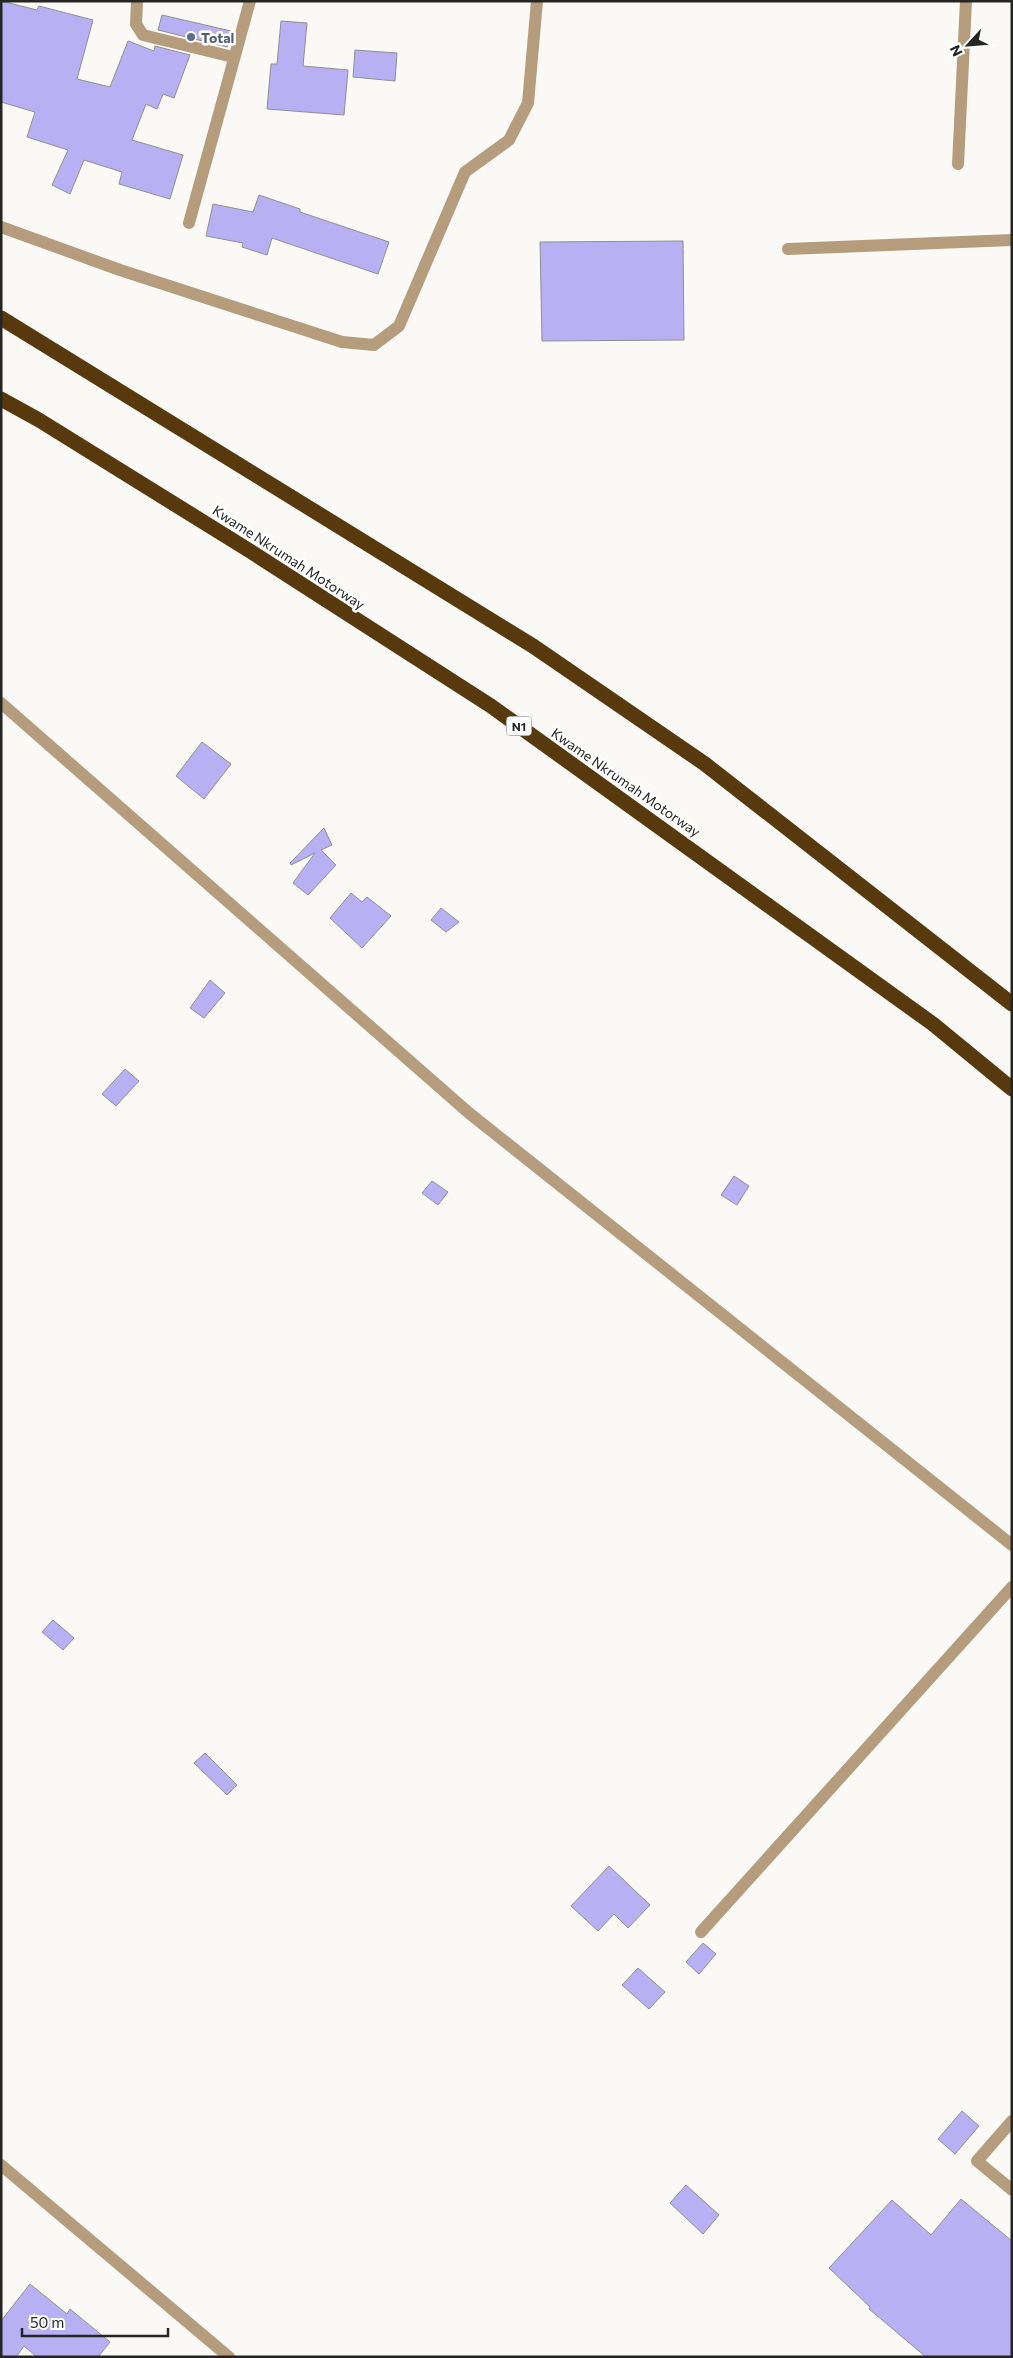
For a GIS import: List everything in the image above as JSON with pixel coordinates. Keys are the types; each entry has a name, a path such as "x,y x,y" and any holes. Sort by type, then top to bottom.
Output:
{"highway":[{"path":"1,318 533,646 704,764 1012,1004"},
{"name":"Kwame Nkrumah Motorway","path":"1,399 39,420 250,551 491,706 933,1024 1012,1089"}],"street":[{"path":"138,1 136,24 144,35 233,57"},
{"path":"189,223 233,57 250,1"},
{"path":"1,227 120,270 342,342 374,345 398,326 465,172 508,140 528,103 536,1"},
{"path":"958,164 966,1"},
{"path":"788,249 1012,240"},
{"path":"1,703 469,1113 1012,1545"},
{"path":"701,1932 1012,1587"},
{"path":"1012,2121 977,2161 1012,2190"},
{"path":"1,2165 229,2357"}],"building":[{"path":"1,1 37,10 39,6 93,20 77,79 110,87 128,41 154,51 155,46 190,55 174,98 163,94 157,109 146,104 132,140 183,155 170,199 119,184 122,172 84,160 70,194 52,185 68,150 27,137 35,112 1,102"},
{"path":"162,15 231,31 227,47 158,30"},
{"path":"281,21 307,23 303,66 348,70 344,115 267,109 271,64 277,64"},
{"path":"355,50 397,53 395,81 353,77"},
{"path":"259,195 300,209 300,212 389,242 378,274 272,238 267,255 242,247 243,243 206,236 213,204 253,212"},
{"path":"683,241 684,340 542,341 540,242"},
{"path":"202,742 231,764 204,799 176,776"},
{"path":"324,828 332,845 321,850 336,865 308,895 293,883 315,853 291,865 290,863"},
{"path":"351,893 362,902 367,897 391,916 362,948 330,918"},
{"path":"441,908 459,922 446,932 431,920"},
{"path":"210,980 225,993 204,1018 190,1008"},
{"path":"125,1069 139,1081 116,1106 102,1094"},
{"path":"734,1176 749,1186 737,1205 721,1195"},
{"path":"432,1181 448,1192 438,1205 422,1193"},
{"path":"53,1620 74,1638 63,1650 42,1632"},
{"path":"205,1753 237,1785 227,1795 194,1763"},
{"path":"609,1866 650,1905 628,1928 614,1914 598,1931 571,1906"},
{"path":"703,1943 716,1954 699,1974 686,1962"},
{"path":"638,1968 665,1992 649,2009 622,1985"},
{"path":"962,2111 979,2126 955,2154 938,2139"},
{"path":"686,2185 719,2215 703,2234 670,2203"},
{"path":"961,2199 1012,2241 1012,2357 926,2357 869,2309 870,2307 829,2268 892,2200 931,2235"},
{"path":"30,2284 67,2314 70,2309 110,2342 98,2357 37,2357 24,2346 16,2357 1,2357 1,2321"}],"place":[{"name":"Total","path":"191,37"}]}
